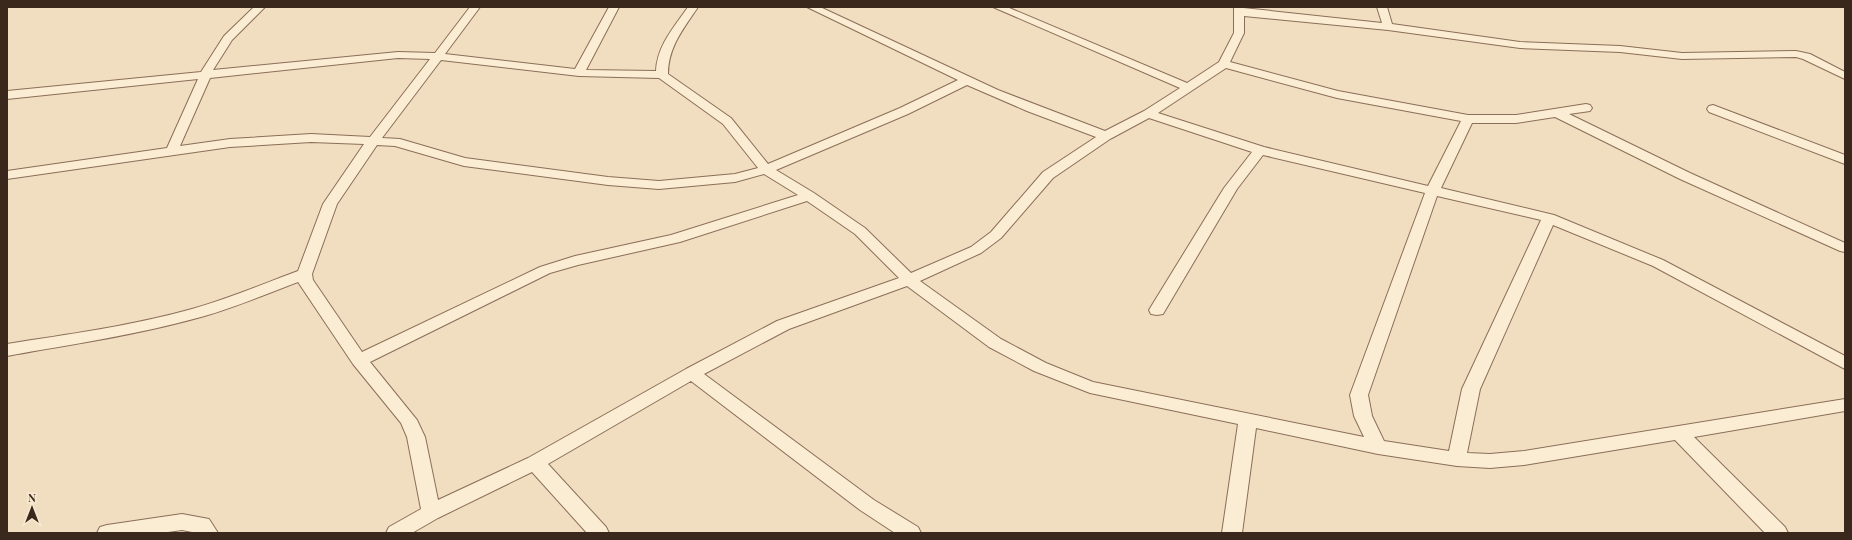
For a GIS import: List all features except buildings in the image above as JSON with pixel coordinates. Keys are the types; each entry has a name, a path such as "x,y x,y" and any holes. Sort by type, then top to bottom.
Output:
{"street":[{"path":"172,151 205,75 228,38 260,7"},
{"path":"431,512 416,437 408,420 359,360 305,280 304,274 330,204 373,141 475,7"},
{"path":"579,73 614,7"},
{"path":"662,75 661,65 664,52 693,7"},
{"path":"812,7 966,81 1069,123 1106,136"},
{"path":"998,7 1187,87"},
{"path":"1382,7 1388,27"},
{"path":"396,533 431,512 535,463 692,373 783,325 909,280 953,262 986,243 996,236 1048,176 1106,136 1148,114 1224,64 1239,33 1239,9 1520,45 1626,49 1682,56 1796,54 1806,56 1845,76"},
{"path":"7,95 205,75 371,56 416,54 579,73 662,75 727,121 766,170 809,196 860,231 909,280 995,343 1040,367 1090,387 1378,447 1457,459 1490,461 1524,458 1845,405"},
{"path":"1224,64 1336,94 1468,118 1516,118 1557,114 1586,108"},
{"path":"7,176 230,143 281,139 373,141 406,144 451,159 482,165 633,184 659,185 702,182 735,178 766,170 904,111 966,81"},
{"path":"1713,109 1845,160"},
{"path":"1148,114 1260,150 1432,192 1483,201 1549,218 1658,263 1845,363"},
{"path":"1557,114 1685,176 1845,248"},
{"path":"1378,447 1363,416 1359,395 1432,192 1468,118"},
{"path":"1158,310 1231,188 1260,150"},
{"path":"359,360 545,270 575,261 675,239 809,196"},
{"path":"1457,459 1471,389 1549,218"},
{"path":"7,350 122,331 183,317 248,296 304,274"},
{"path":"692,373 867,505 911,533"},
{"path":"1232,533 1248,420"},
{"path":"1678,432 1778,533"},
{"path":"535,463 599,533"},
{"path":"107,533 182,522 202,525 208,533"}]}
